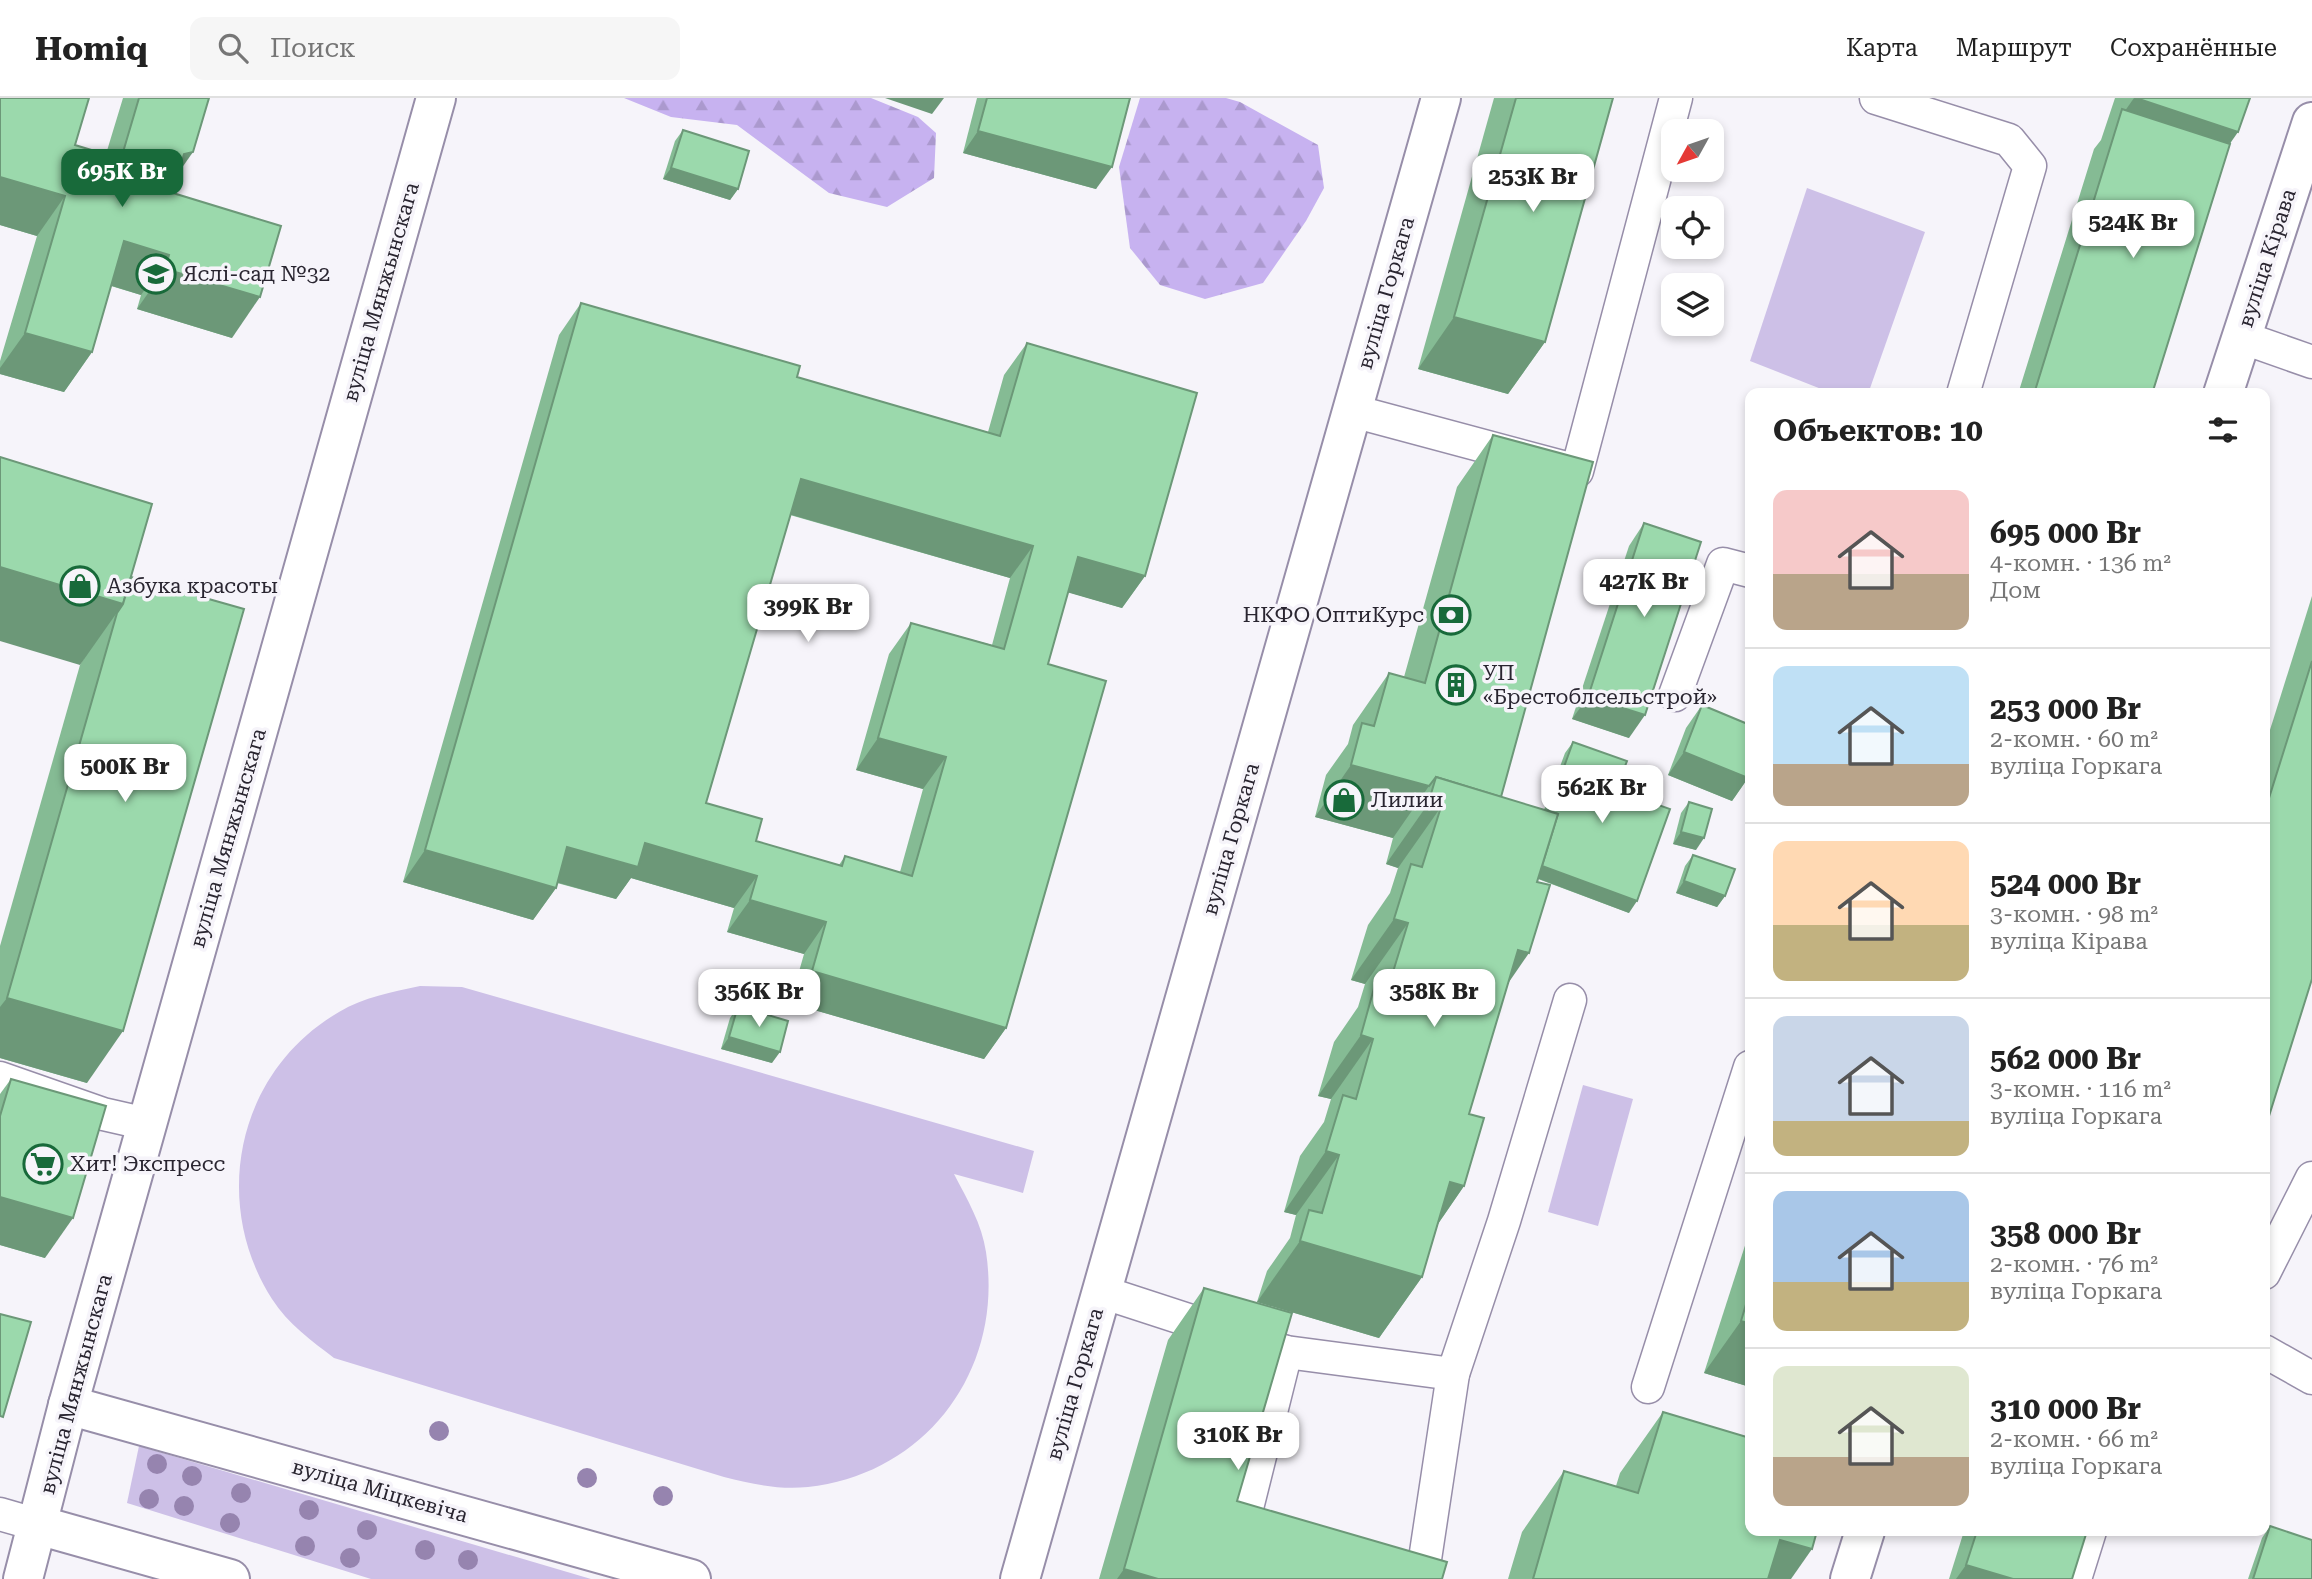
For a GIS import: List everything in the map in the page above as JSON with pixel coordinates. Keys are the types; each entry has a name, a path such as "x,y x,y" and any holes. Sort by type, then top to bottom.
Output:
{"street":[{"name":"вуліца Мянжынскага","path":"23,1579 68,1405 436,98"},
{"name":"вуліца Горкага","path":"1020,1579 1441,98"},
{"name":"вуліца Кірава","path":"2224,388 2312,122"},
{"name":"вуліца Міцкевіча","path":"68,1405 691,1579"},
{"path":"38,1525 230,1579"},
{"path":"1850,1579 1863,1536"}],"lane":[{"path":"1353,411 1577,471 1676,98"},
{"path":"1876,98 2009,140 2030,166 1965,388"},
{"path":"2241,337 2312,362"},
{"path":"1675,695 1723,564 1745,570"},
{"path":"1422,1579 1453,1374 1504,1221 1570,1000"},
{"path":"0,1078 103,1114 147,1124"},
{"path":"1648,1387 1745,1083"},
{"path":"2270,1261 2312,1178"},
{"path":"1101,1292 1286,1352 1453,1374"},
{"path":"1286,1352 1242,1528 1408,1579"},
{"path":"2270,1354 2312,1378"},
{"path":"0,1514 38,1525"},
{"path":"2075,1579 2088,1536"}],"shaded area":[{"path":"1807,188 1925,232 1870,388 1819,388 1750,361"},
{"path":"420,986 462,987 1034,1151 1023,1193 954,1174 981,1232 986,1252 988,1295 983,1336 969,1374 948,1408 921,1438 889,1461 851,1478 808,1487 776,1487 724,1477 334,1358 278,1308 253,1261 242,1222 239,1181 244,1141 257,1103 277,1068 304,1037 358,1002"},
{"path":"1583,1085 1633,1099 1598,1226 1548,1212"},
{"path":"139,1446 591,1579 371,1579 127,1503"}],"green space":[{"path":"624,98 871,98 918,117 936,133 934,178 887,207 829,193 737,125 671,117"},
{"path":"1140,98 1226,98 1240,102 1318,145 1324,188 1306,221 1263,283 1205,299 1160,285 1130,248 1119,167"}],"building":[{"path":"0,98 89,98 75,145 121,159 139,98 209,98 193,152 184,154 173,193 281,226 260,297 165,269 169,255 124,241 92,352 25,333 65,196 0,177"},
{"path":"987,98 1130,98 1112,167 978,131"},
{"path":"1516,98 1613,98 1545,342 1454,317"},
{"path":"2136,98 2250,98 2238,132"},
{"path":"2122,109 2230,144 2154,388 2036,388"},
{"path":"683,130 749,151 738,189 671,168"},
{"path":"581,303 800,366 797,377 1000,436 1027,343 1197,393 1145,576 1078,557 1048,664 1106,681 1006,1028 812,971 826,922 750,900 757,876 645,843 638,867 567,847 556,888 425,850","holes":["801,479 1033,546 1004,649 911,623 878,738 946,757 912,876 845,856 842,866 756,841 762,819 706,803"]},
{"name":"УП «Брестоблсельстрой»","path":"1493,435 1593,462 1501,797 1436,777 1429,786 1351,765 1362,723 1374,726 1389,673 1425,683"},
{"path":"0,457 152,504 123,604 0,567"},
{"path":"1644,523 1701,542 1645,715 1588,697"},
{"path":"131,577 244,609 123,1031 7,998 117,613 123,604"},
{"path":"2312,661 2312,979 2270,1113 2270,795"},
{"path":"1702,705 1745,723 1745,777 1684,752"},
{"path":"1573,742 1627,761 1616,790 1670,809 1637,901 1542,866 1558,814 1548,811"},
{"path":"1436,777 1558,814 1537,882 1550,885 1529,953 1518,950 1469,1114 1484,1118 1464,1186 1450,1182 1422,1277 1300,1241 1309,1210 1322,1213 1339,1155 1326,1151 1343,1095 1356,1099 1373,1039 1361,1035 1376,981 1389,985 1408,923 1394,919 1411,864 1422,867 1441,807 1428,804"},
{"path":"1689,802 1712,809 1704,838 1681,832"},
{"path":"1693,855 1735,869 1725,896 1684,881"},
{"path":"738,1006 788,1021 780,1052 729,1037"},
{"path":"11,1079 106,1106 73,1218 0,1197 0,1116"},
{"path":"1204,1288 1292,1313 1237,1501 1447,1562 1442,1579 1158,1579 1124,1569"},
{"path":"0,1314 31,1322 3,1417 0,1416"},
{"path":"1663,1412 1745,1437 1745,1536 1816,1536 1812,1549 1780,1540 1768,1579 1533,1579 1564,1471 1638,1493"},
{"path":"2270,1526 2312,1540 2312,1579 2253,1579 2267,1536 2270,1536"},
{"path":"1975,1536 2085,1536 2072,1579 2013,1579 1966,1565"}],"place":[{"name":"Яслі-сад №32","path":"156,274"},
{"name":"Азбука красоты","path":"80,586"},
{"name":"НКФО ОптиКурс","path":"1451,615"},
{"name":"УП «Брестоблсельстрой»","path":"1456,685"},
{"name":"Лилии","path":"1344,800"},
{"name":"Хит! Экспресс","path":"43,1164"}]}
